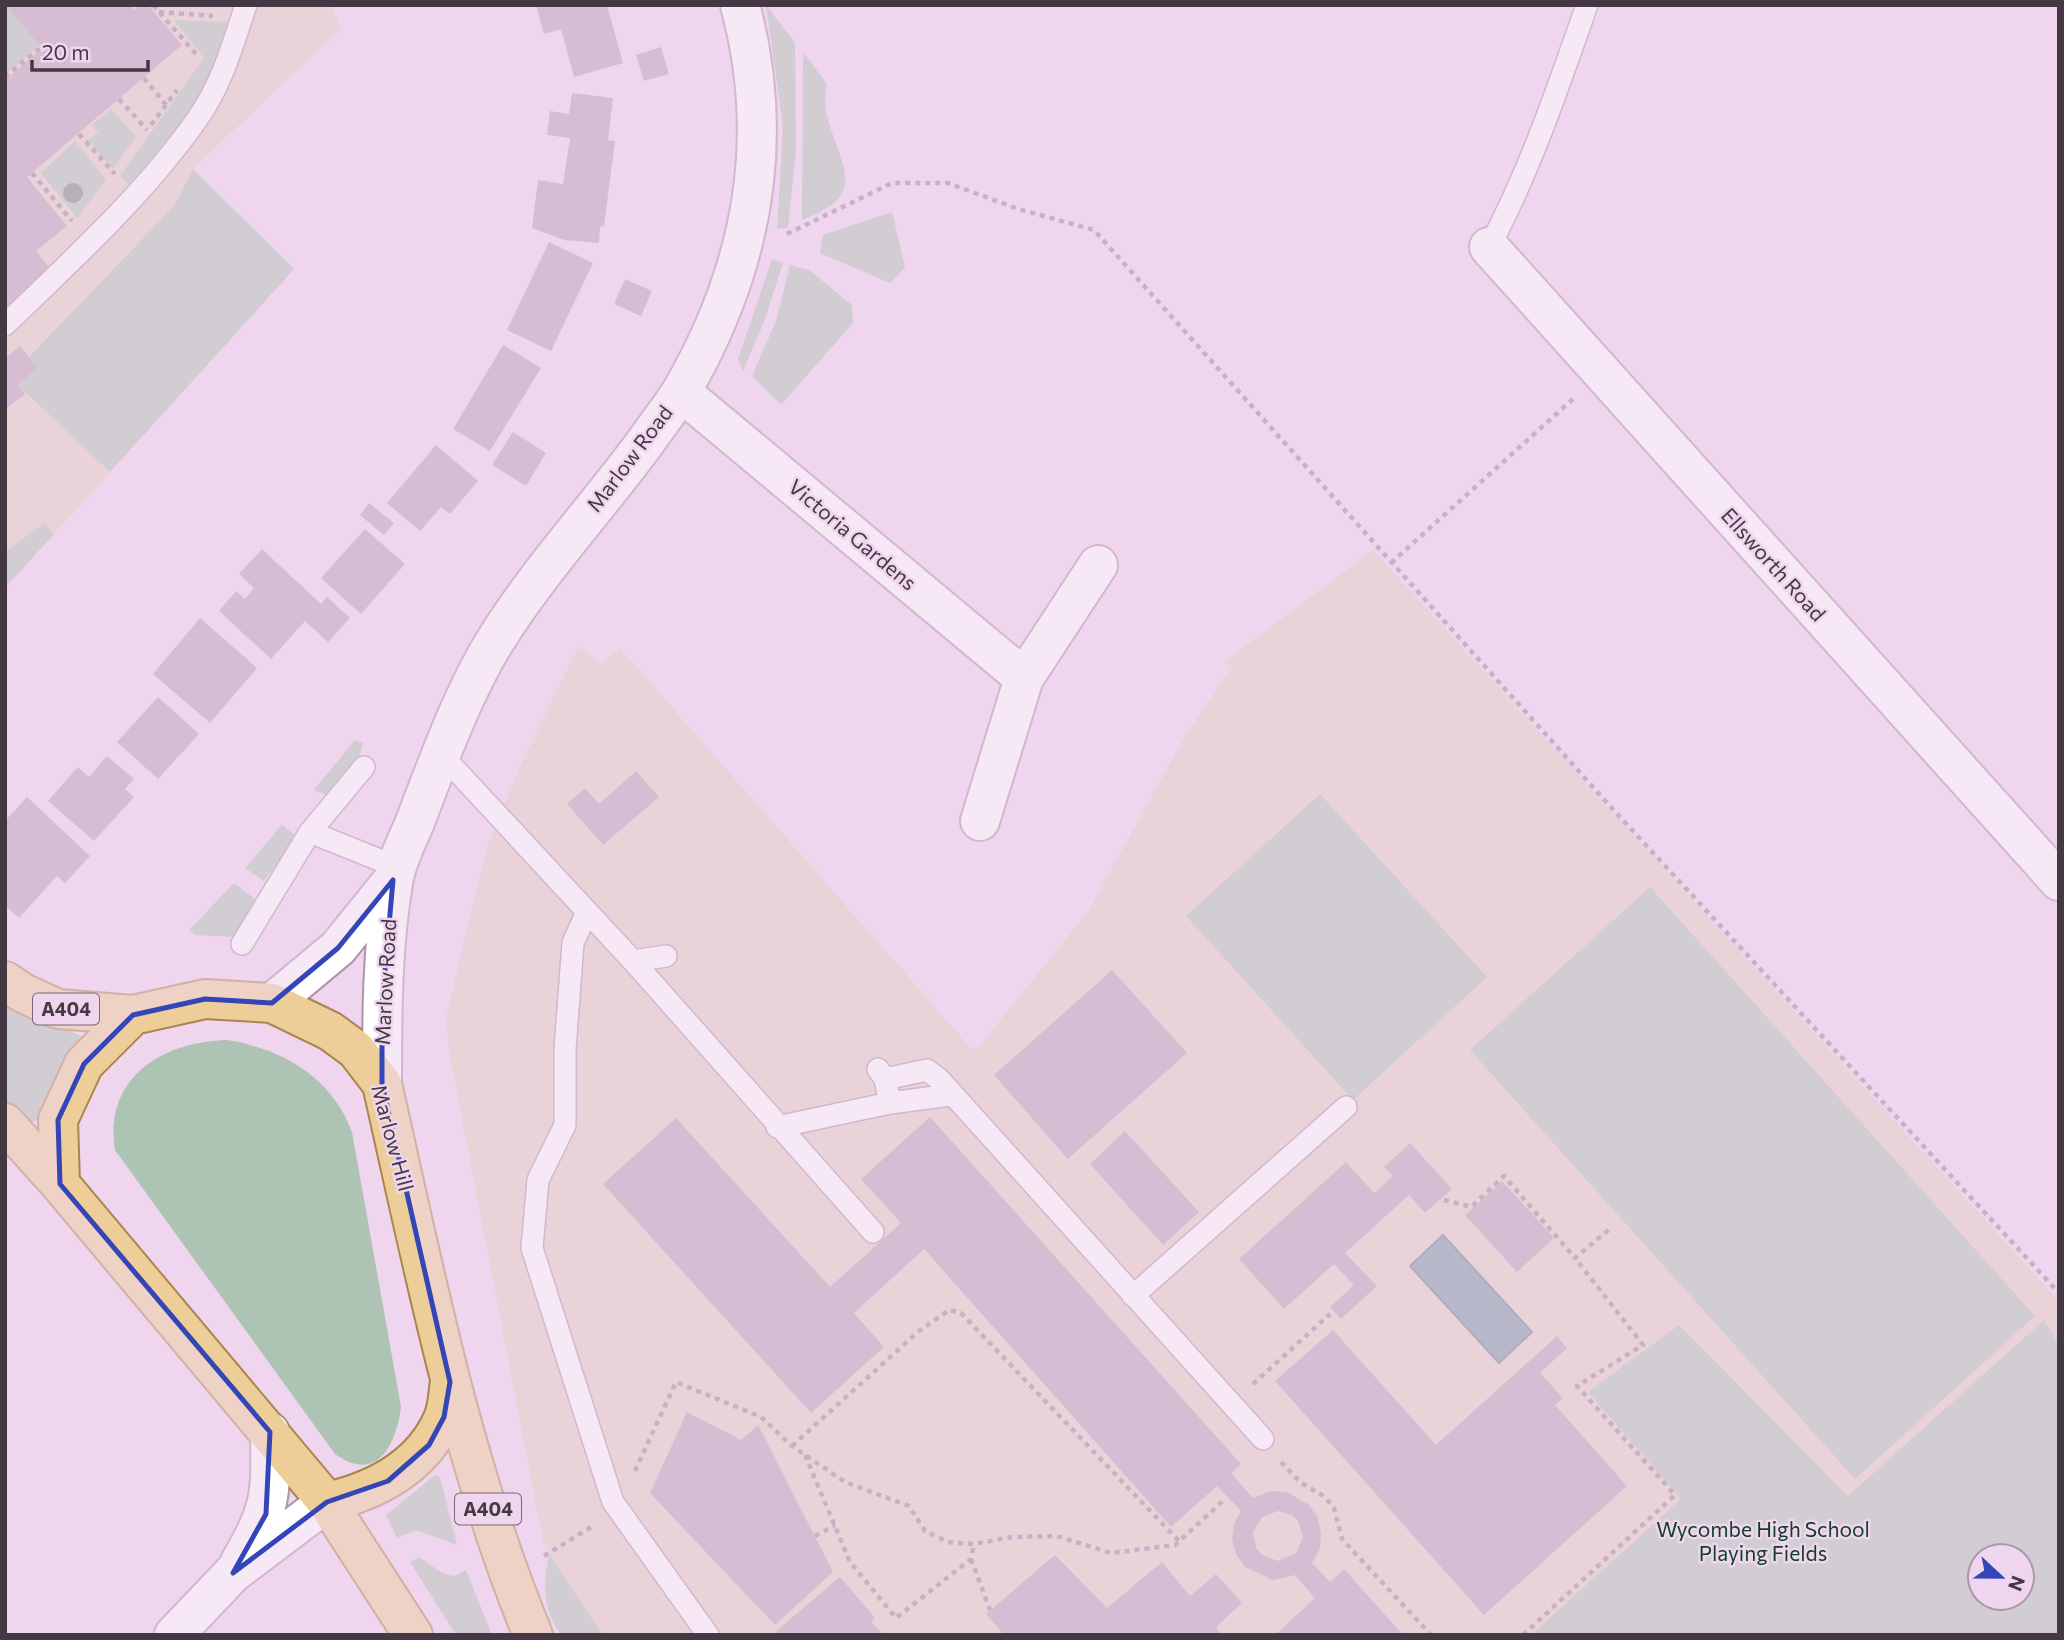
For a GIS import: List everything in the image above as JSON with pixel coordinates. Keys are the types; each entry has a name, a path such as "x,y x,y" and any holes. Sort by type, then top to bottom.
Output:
{"main road":[{"name":"Marlow Hill","path":"5,981 23,993 58,1009 133,1015 205,999 272,1003 330,1031 356,1051 382,1084 450,1381 503,1561 533,1635"},
{"path":"60,1184 58,1119 84,1064 133,1015"},
{"path":"5,1124 60,1184 327,1502 413,1635"},
{"name":"Marlow Hill","path":"327,1502 361,1494 388,1481 429,1445 444,1417 450,1381"}],"street":[{"name":"Marlow Road","path":"382,1084 382,1004 395,874 440,754 495,640 548,564 624,471 681,392 713,327 746,241 758,147 752,53 740,5"},
{"name":"Ellsworth Road","path":"1489,247 2059,880"},
{"name":"Victoria Gardens","path":"681,392 1024,678"},
{"path":"980,821 1024,678 1098,565"},
{"name":"Marlow Road","path":"272,1003 338,948 395,874"},
{"path":"233,1573 265,1514 271,1489 270,1432"},
{"path":"174,1635 233,1573 327,1502"}],"lane":[{"path":"1489,247 1506,216 1551,107 1587,5"},
{"path":"5,325 153,174 199,117 227,64 244,11"},
{"path":"440,754 586,914 633,961 777,1127 873,1232"},
{"path":"242,944 310,832 363,767"},
{"path":"310,832 395,874"},
{"path":"586,914 573,943 565,1049 565,1125 538,1180 532,1248 617,1511 708,1635"},
{"path":"633,961 666,956"},
{"path":"890,1103 882,1074 927,1070 1269,1446"},
{"path":"777,1127 890,1103 950,1095"},
{"path":"1133,1296 1346,1107"}],"path":[{"path":"153,5 199,58"},
{"path":"159,12 244,11"},
{"path":"5,77 41,47"},
{"path":"144,78 166,104"},
{"path":"139,141 179,86"},
{"path":"119,99 147,130"},
{"path":"79,134 115,175 124,164"},
{"path":"32,173 74,224 88,213 101,229"},
{"path":"788,234 892,183 948,183 1018,209 1094,230 1618,815 2059,1293"},
{"path":"1391,563 1601,374"},
{"path":"1444,1200 1471,1207 1504,1176 1575,1258 1643,1345 1577,1386 1675,1495 1522,1635"},
{"path":"1575,1258 1612,1227"},
{"path":"792,1446 919,1331 949,1310 961,1313 1178,1541"},
{"path":"1231,1404 1330,1314"},
{"path":"534,1562 617,1511 676,1382 761,1417 792,1446 845,1482 909,1506 925,1531 948,1542 974,1544 1012,1537 1058,1536 1111,1553 1175,1545 1223,1500"},
{"path":"1269,1446 1300,1482 1325,1497 1334,1508 1342,1539 1431,1635"},
{"path":"805,1455 850,1562 896,1618 971,1559"},
{"path":"815,1536 835,1525"},
{"path":"974,1544 971,1559 990,1610"}],"highlighted area":[{"path":"393,880 382,1004 382,1084 450,1382 444,1417 429,1445 388,1481 327,1502 233,1573 266,1514 270,1432 60,1184 58,1120 84,1064 133,1015 205,999 272,1003 338,948"}],"shaded area":[{"path":"5,5 331,5 341,28 193,169 294,269 5,588"},
{"path":"1373,550 2059,1301 2059,1635 603,1635 543,1541 450,1056 446,1017 487,848 517,773 578,647 602,663 620,648 968,1045 976,1050 1088,912 1184,738 1231,669 1224,662"}],"green space":[{"path":"5,5 40,45 5,75"},
{"path":"766,5 795,43 796,150 788,228 777,229 783,127"},
{"path":"174,20 227,22 215,66 199,103 132,188 120,176 204,58"},
{"path":"803,52 827,84 826,111 845,175 844,187 838,199 824,210 802,220"},
{"path":"111,109 136,137 113,169 88,140 98,132 92,125"},
{"path":"75,141 106,180 77,218 41,173"},
{"path":"193,169 294,269 110,472 18,385 38,368 29,357 175,205"},
{"path":"892,212 905,267 890,283 820,253 823,235"},
{"path":"772,259 783,263 764,322 743,371 738,359"},
{"path":"790,265 809,270 852,305 853,323 781,405 752,376 776,321"},
{"path":"44,523 54,534 5,588 5,552"},
{"path":"355,740 363,743 360,754 326,795 314,790"},
{"path":"1320,794 1487,977 1353,1100 1186,916"},
{"path":"282,825 296,836 264,881 245,868"},
{"path":"234,883 255,899 235,937 195,935 189,930"},
{"path":"1650,887 2035,1316 1855,1479 1470,1050"},
{"path":"5,1005 84,1037 44,1117 29,1124 20,1120 5,1102"},
{"path":"227,1040 267,1051 303,1069 332,1096 352,1132 401,1407 389,1446 382,1456 373,1462 362,1465 335,1454 115,1150 114,1125 119,1103 128,1084 142,1069 180,1048"},
{"name":"Wycombe High School Playing Fields","path":"2044,1320 2059,1345 2059,1635 1531,1635 1681,1499 1588,1392 1679,1325 1848,1496"},
{"path":"435,1475 440,1477 457,1545 416,1530 397,1538 386,1515"},
{"path":"549,1554 603,1635 561,1635 547,1606 546,1576"},
{"path":"419,1557 442,1573 454,1576 466,1570 492,1635 456,1635 410,1562"}],"water":[{"path":"1443,1235 1532,1332 1499,1363 1410,1266"}],"building":[{"path":"5,5 130,5 134,10 140,5 148,5 182,45 27,177 67,226 36,251 53,272 5,312 5,81 42,48"},
{"path":"536,5 607,5 623,63 574,77 561,29 544,34"},
{"path":"661,47 669,74 644,81 636,55"},
{"path":"572,93 613,98 608,140 615,141 604,226 600,227 599,243 564,240 532,228 538,180 563,184 570,138 547,135 550,111 569,114"},
{"path":"549,242 593,263 551,351 507,330"},
{"path":"625,279 652,291 641,316 614,304"},
{"path":"503,345 541,368 490,451 453,429"},
{"path":"20,346 38,368 18,385 25,394 5,410 5,358"},
{"path":"513,432 546,453 526,486 492,465"},
{"path":"436,445 478,481 450,514 441,507 420,531 387,503"},
{"path":"369,503 394,523 384,535 360,515"},
{"path":"365,529 405,564 361,614 321,578"},
{"path":"262,549 321,604 327,597 350,618 328,642 305,621 271,659 219,611 236,591 245,599 254,588 239,574"},
{"path":"200,618 257,668 210,723 153,674"},
{"path":"158,697 199,734 158,779 117,742"},
{"path":"107,756 134,779 125,789 134,797 94,841 48,801 78,767 89,777"},
{"path":"636,771 659,797 603,845 567,804 585,788 599,804"},
{"path":"27,797 90,856 65,883 57,876 19,918 5,905 5,821"},
{"path":"1112,970 1187,1053 1068,1159 994,1075"},
{"path":"930,1117 1241,1464 1231,1473 1253,1498 1271,1491 1287,1492 1309,1505 1318,1518 1321,1533 1320,1548 1312,1563 1330,1582 1344,1569 1403,1635 1275,1635 1315,1598 1295,1575 1273,1580 1245,1567 1236,1554 1232,1539 1234,1524 1241,1511 1217,1486 1171,1527 924,1249 854,1313 884,1347 811,1413 603,1184 676,1118 830,1287 901,1223 861,1179","holes":["1278,1511 1292,1515 1298,1521 1303,1537 1296,1553 1278,1561 1262,1555 1256,1548 1253,1532 1262,1517"]},
{"path":"1125,1131 1199,1212 1163,1245 1090,1164"},
{"path":"1410,1143 1452,1189 1425,1213 1409,1195 1345,1253 1377,1286 1341,1319 1330,1307 1354,1285 1334,1264 1284,1309 1239,1259 1346,1162 1374,1193 1393,1176 1384,1167"},
{"path":"1502,1181 1554,1238 1517,1272 1465,1215"},
{"path":"1333,1330 1436,1445 1557,1336 1567,1348 1540,1373 1563,1398 1555,1405 1627,1486 1484,1615 1275,1381"},
{"path":"687,1412 741,1440 758,1425 833,1572 775,1625 650,1493"},
{"path":"1055,1555 1107,1608 1162,1562 1190,1596 1216,1574 1242,1603 1216,1627 1221,1635 1004,1635 986,1614"},
{"path":"840,1577 875,1618 871,1622 884,1635 779,1635 776,1631"}]}
